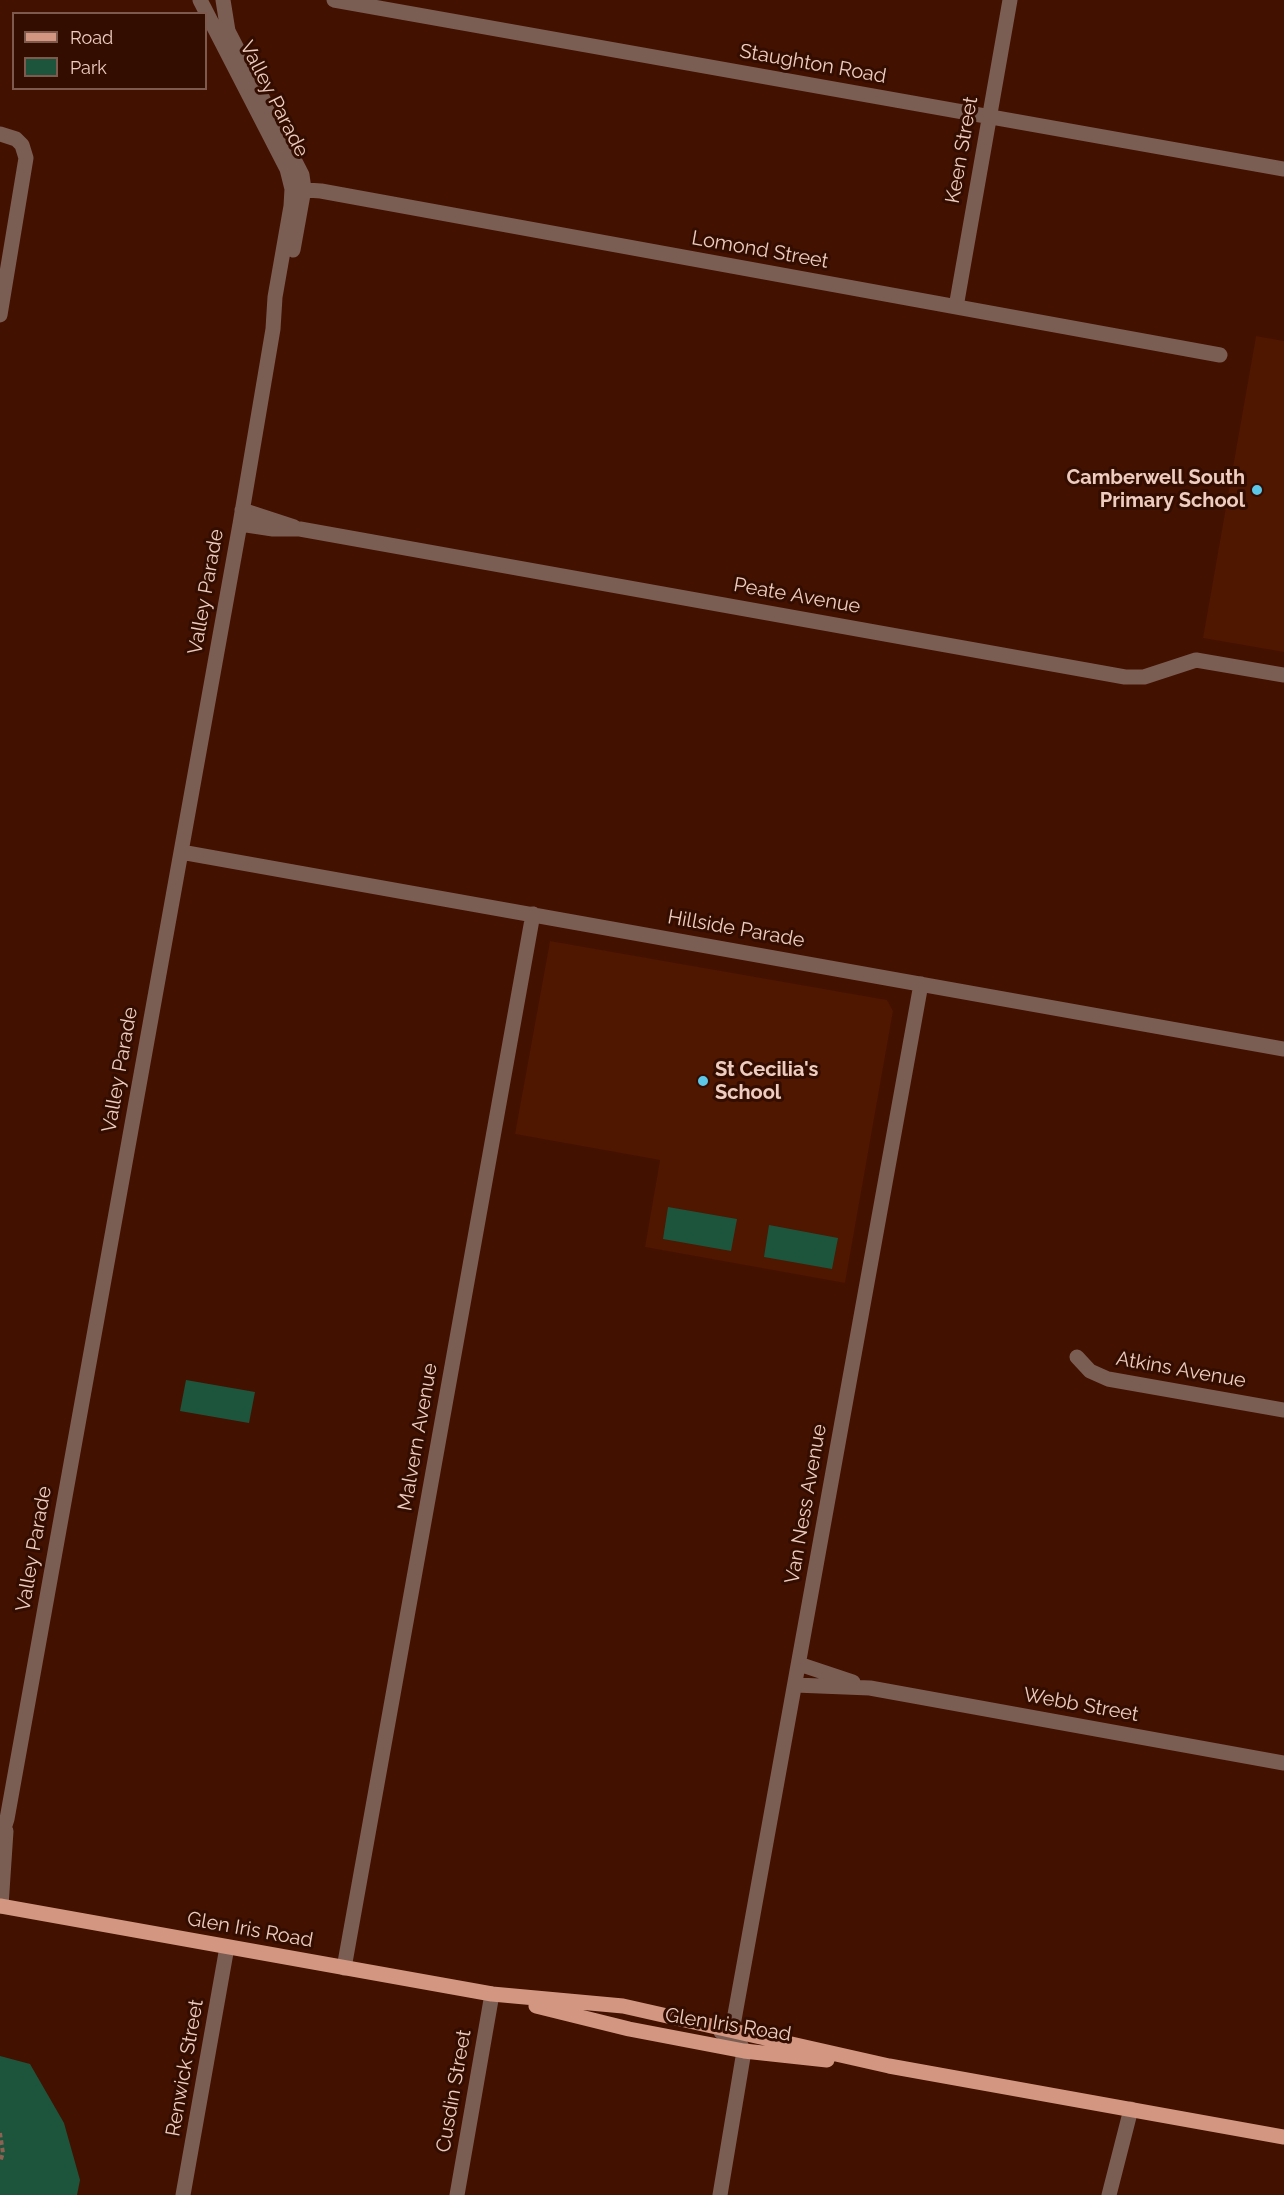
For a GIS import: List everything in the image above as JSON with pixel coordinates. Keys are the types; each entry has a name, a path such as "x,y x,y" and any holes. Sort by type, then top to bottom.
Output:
{"main road":[{"name":"Glen Iris Road","path":"1,1906 492,1994 629,2029 744,2051 889,2066"},
{"name":"Glen Iris Road","path":"492,1994 623,2006 889,2066 1284,2137"}],"street":[{"name":"Valley Parade","path":"1,1906 7,1819 273,329 284,298 298,189 302,175 228,31 223,0"},
{"name":"Staughton Road","path":"334,0 1284,169"},
{"name":"Keen Street","path":"957,307 1010,0"},
{"name":"Valley Parade","path":"207,14 298,189"},
{"path":"0,134 11,137 22,145 26,158 26,170 0,315"},
{"name":"Lomond Street","path":"298,189 1220,355"},
{"name":"Peate Avenue","path":"241,517 273,529 300,529 1125,677 1144,677 1196,660 1284,675"},
{"name":"Hillside Parade","path":"181,852 1284,1049"},
{"name":"Malvern Avenue","path":"344,1968 533,914"},
{"name":"Van Ness Avenue","path":"732,2031 921,984"},
{"name":"Atkins Avenue","path":"1077,1357 1090,1371 1108,1379 1284,1410"},
{"name":"Webb Street","path":"799,1664 870,1688"},
{"name":"Webb Street","path":"795,1685 870,1688 1284,1763"},
{"name":"Valley Parade","path":"0,1841 7,1819"},
{"name":"Renwick Street","path":"183,2195 227,1947"},
{"name":"Cusdin Street","path":"457,2195 492,1994"},
{"path":"684,2020 733,2036 744,2051 720,2195"},
{"path":"744,2051 752,2046 774,2040"},
{"path":"1109,2195 1131,2109"}],"path":[{"path":"0,2133 3,2146 0,2162"}],"shaded area":[{"name":"Camberwell South Primary School","path":"1256,336 1284,341 1284,652 1203,638"},
{"name":"St Cecilia's School","path":"550,941 887,1000 893,1011 845,1283 645,1247 660,1160 515,1134"}],"green space":[{"path":"668,1207 737,1219 731,1251 663,1239"},
{"path":"769,1225 838,1238 832,1269 764,1257"},
{"path":"186,1380 255,1392 249,1423 180,1411"},
{"path":"0,2056 30,2064 64,2123 80,2180 77,2195 0,2195"}],"place":[{"name":"Camberwell South Primary School","path":"1257,490"},
{"name":"St Cecilia's School","path":"703,1081"}]}
